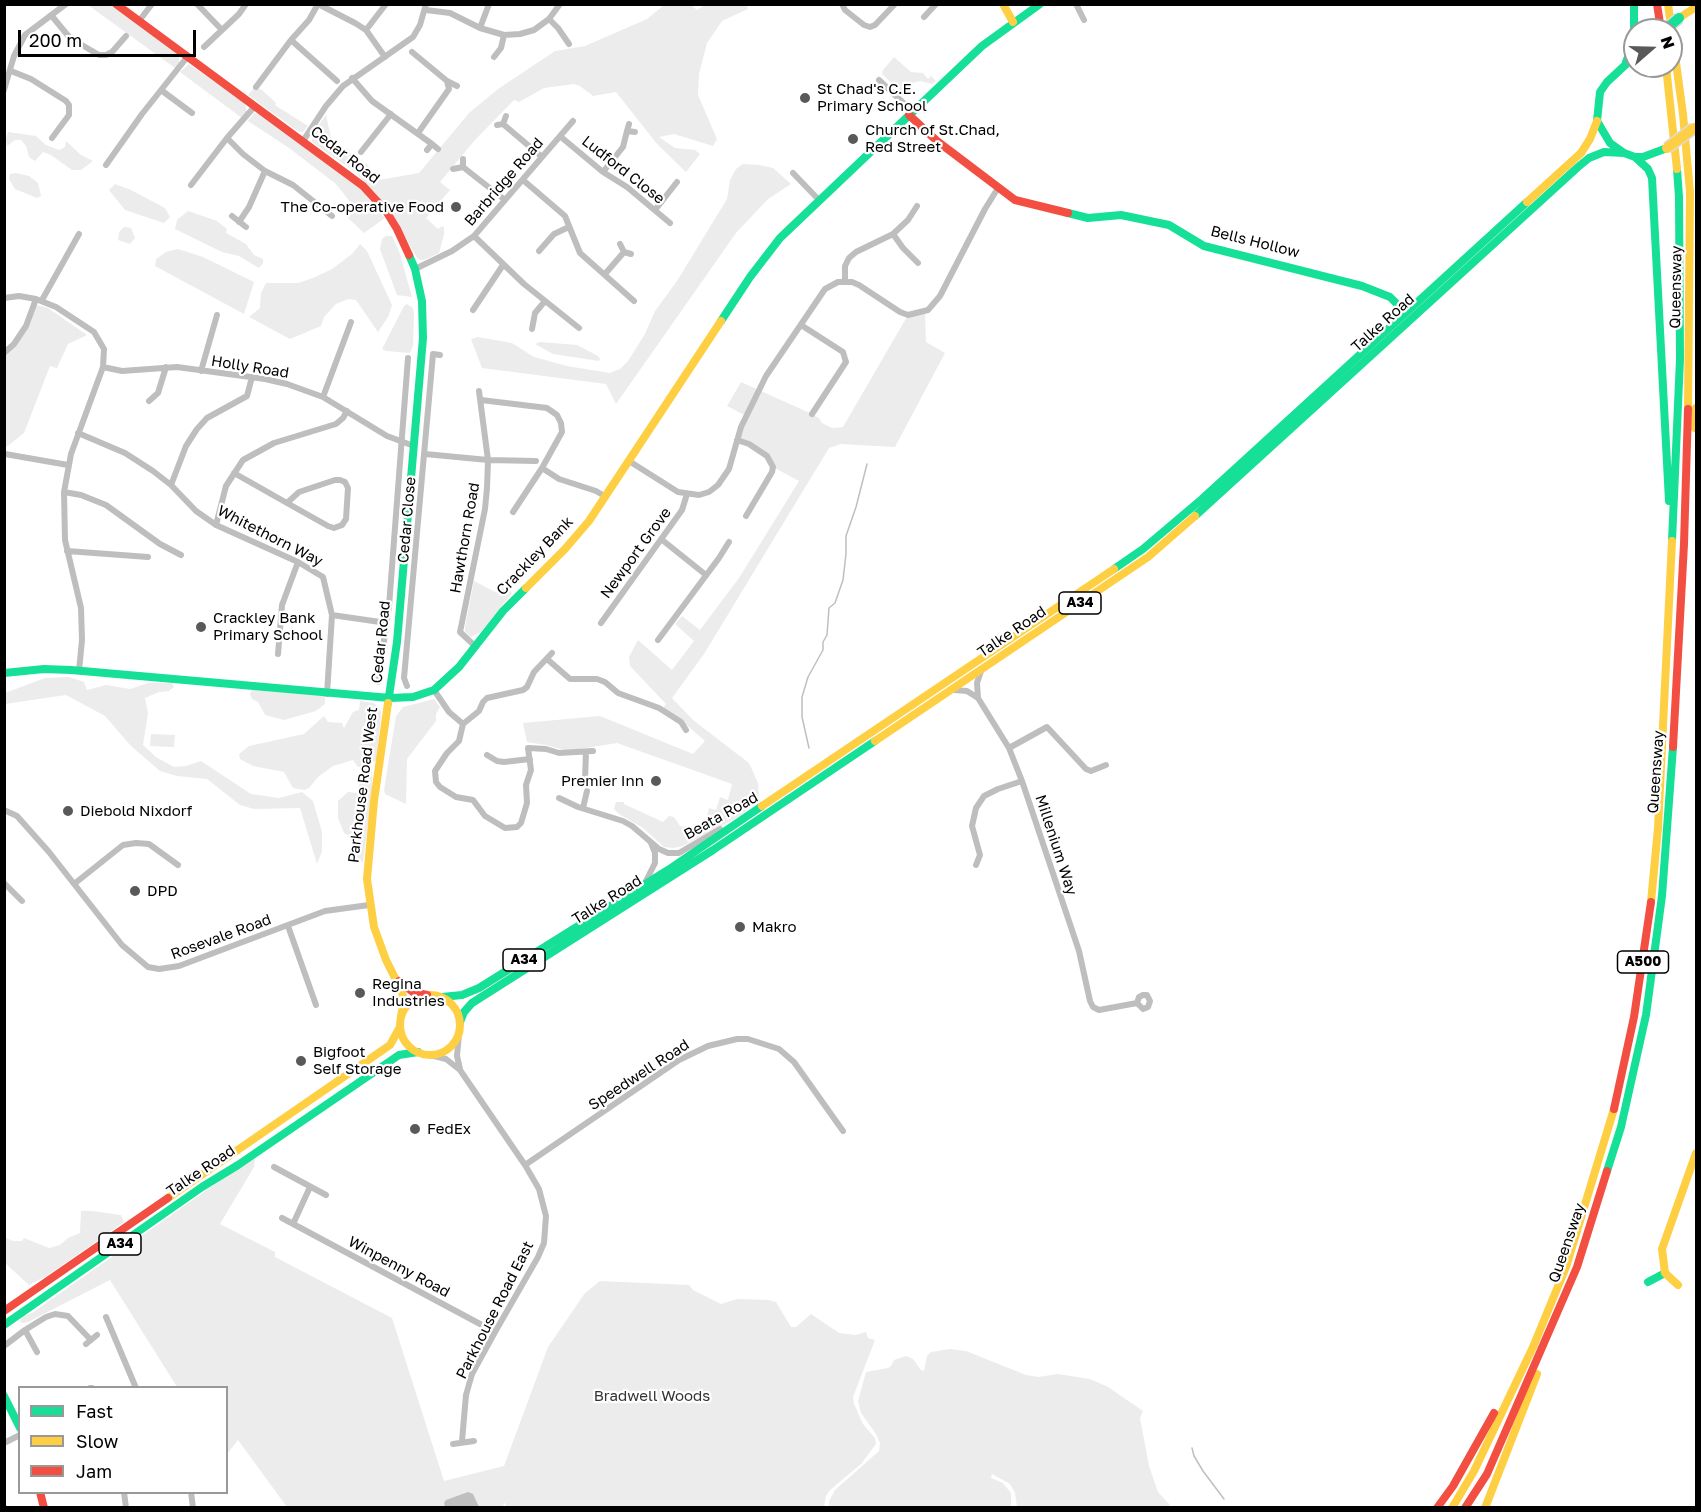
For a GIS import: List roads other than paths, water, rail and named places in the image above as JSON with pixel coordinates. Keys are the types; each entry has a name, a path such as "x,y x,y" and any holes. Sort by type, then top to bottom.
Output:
{"main road":[{"name":"Cedar Road","path":"116,4 351,176 374,196 398,229 415,269 423,318 414,446 410,553 390,698"},
{"path":"1003,4 1013,22 1040,4"},
{"name":"Queensway","path":"1466,1508 1487,1474 1577,1267 1621,1127 1646,1015 1662,896 1671,784 1690,380 1690,192 1683,114 1668,4"},
{"path":"1679,18 1696,8"},
{"name":"Crackley Bank","path":"4,673 44,669 79,671 390,698 413,697 434,690 459,667 503,611 565,549 606,497 764,257 786,231 982,46 1013,22"},
{"name":"Talke Road","path":"442,997 462,995 479,988 644,884 770,802 1143,549 1202,499 1581,153 1597,121 1600,92 1623,67"},
{"name":"Queensway","path":"1452,1508 1474,1471 1540,1331 1566,1267 1610,1125 1634,1017 1650,909 1658,828 1677,471 1679,197 1668,78"},
{"name":"Bells Hollow","path":"914,110 937,141 1015,200 1088,218 1121,215 1168,225 1204,246 1362,285 1390,297 1405,312"},
{"path":"1597,121 1610,144 1629,155 1650,173 1654,205 1668,479 1671,594"},
{"name":"Talke Road","path":"460,1022 464,1012 472,1003 713,850 1148,556 1210,504 1589,158 1604,152 1648,156 1667,148 1695,127"},
{"name":"A500","path":"1684,544 1696,408"},
{"name":"Parkhouse Road West","path":"390,698 368,856 369,904 379,942 396,978 404,1002 401,1022"},
{"path":"396,978 406,987 427,995"},
{"name":"A34","path":"401,1022 409,1004 417,998 427,995 442,997"},
{"path":"401,1022 405,1042 418,1052 430,1055 448,1049 459,1034 460,1022 454,1008 442,997"},
{"name":"Talke Road","path":"4,1311 390,1045 401,1022"},
{"name":"Talke Road","path":"4,1325 399,1054 418,1052"},
{"path":"1678,1285 1665,1273 1662,1249 1696,1153"},
{"path":"1485,1508 1518,1427 1577,1267"},
{"path":"1648,1282 1665,1273"},
{"path":"1437,1508 1453,1486 1540,1331"},
{"path":"4,1396 18,1424"}],"street":[{"path":"4,90 14,56 26,35 66,4"},
{"path":"139,21 152,4"},
{"path":"197,4 222,30"},
{"path":"204,47 239,14 246,4"},
{"path":"256,87 309,20 318,4 366,30 385,57"},
{"path":"366,30 386,4"},
{"path":"480,28 489,4"},
{"path":"303,141 326,106 343,86 413,37 420,26 426,7 450,13 480,28 504,35 534,30 549,19 560,4"},
{"path":"842,4 845,10 870,27 895,4"},
{"path":"924,17 936,4"},
{"path":"1076,4 1084,20"},
{"path":"51,15 70,38 99,55 112,52 117,40 126,36"},
{"path":"549,19 569,44"},
{"path":"494,57 501,48 504,35"},
{"path":"291,40 337,81"},
{"path":"412,52 447,81 457,86"},
{"path":"106,165 188,56"},
{"path":"11,71 31,79 69,105 69,115 52,138"},
{"path":"352,78 372,101 438,149"},
{"path":"261,81 268,86"},
{"path":"418,133 449,89 447,81"},
{"path":"883,82 914,110"},
{"path":"161,90 192,113"},
{"path":"191,185 255,105"},
{"path":"361,152 391,114"},
{"path":"506,116 500,124 542,157"},
{"name":"Barbridge Road","path":"415,269 452,251 474,236 573,120"},
{"path":"603,172 622,147 628,127 635,132"},
{"name":"Ludford Close","path":"561,136 603,172 627,187 670,223"},
{"path":"227,138 265,171 293,186 332,216"},
{"path":"427,150 432,144"},
{"path":"463,159 463,167"},
{"path":"453,169 463,167 505,200"},
{"path":"239,222 252,202 265,171"},
{"path":"793,173 819,200"},
{"path":"523,180 559,210 569,226 580,253 605,274 630,300"},
{"path":"655,210 677,182"},
{"path":"628,461 678,492 699,495 709,492 718,485 729,469 741,427 766,376 825,289 832,284 845,281 860,285 908,315 928,310 940,296 998,188"},
{"path":"845,281 845,266 849,258 856,252 893,234 908,220 916,207 921,214"},
{"path":"232,216 246,227"},
{"path":"544,249 554,234 569,226"},
{"path":"4,353 14,344 26,326 39,299 79,234"},
{"path":"893,234 903,249 918,262"},
{"path":"474,236 503,265 576,326 568,330"},
{"path":"620,244 624,252 631,254"},
{"path":"605,274 624,252"},
{"path":"473,310 503,265"},
{"path":"4,298 19,296 39,299 56,307 94,332 104,349 103,367 68,465 64,492 63,517 67,551 81,608 82,640 79,671"},
{"path":"532,329 535,313 545,301"},
{"path":"201,371 217,315"},
{"path":"322,397 351,324 357,329"},
{"path":"801,325 843,352 846,362 812,414"},
{"name":"Cedar Close","path":"407,686 404,678 410,553 425,454 432,354 440,355"},
{"name":"Cedar Road","path":"380,679 410,361"},
{"name":"Holly Road","path":"103,367 122,371 166,367 252,377 287,384 322,397 402,443 414,446"},
{"path":"149,401 158,393 166,367"},
{"path":"171,485 186,446 197,429 207,418 248,396 252,377"},
{"name":"Hawthorn Road","path":"475,646 460,632 484,509 488,460 479,391"},
{"path":"481,400 547,408 557,415 561,423 562,432 513,512"},
{"path":"216,525 226,486 243,460 274,443 336,424 347,411"},
{"name":"Whitethorn Way","path":"78,433 125,453 153,471 171,485 196,511 216,525 298,562 323,577 332,615 327,694"},
{"path":"737,440 767,456 773,467 746,516"},
{"path":"5,454 68,465"},
{"path":"425,454 532,462"},
{"path":"542,468 559,479 596,491 606,497"},
{"path":"234,473 287,503 334,528 342,525 346,519 348,488 345,482 335,480 299,492 287,503"},
{"path":"64,492 81,495 106,505 160,544 181,555"},
{"name":"Newport Grove","path":"601,623 682,510 687,495"},
{"path":"661,539 706,575"},
{"path":"658,640 729,542"},
{"path":"67,551 148,557"},
{"path":"278,654 282,605 298,562"},
{"path":"332,615 387,623"},
{"path":"528,748 531,774 526,785 526,803 521,823 517,827 506,828 485,816 473,800 456,797 436,782 435,771 447,753 459,741 463,724 479,711 487,698 523,690 527,687 534,672 550,656 570,680 597,680 605,682 618,693 631,693 681,722 686,730"},
{"path":"978,698 977,682 982,669"},
{"path":"434,690 449,712 463,724"},
{"path":"951,690 967,692 978,698"},
{"name":"Millenium Way","path":"978,698 1009,748 1022,781 1079,951 1090,1001 1099,1010 1137,1003"},
{"path":"1009,748 1047,727 1086,769 1090,771 1106,765"},
{"path":"519,748 546,749 559,753 590,751 585,779"},
{"path":"487,755 504,762 530,759"},
{"path":"976,865 980,855 972,826 976,808 984,796 1022,781"},
{"path":"583,808 587,791"},
{"name":"Beata Road","path":"559,798 623,821 668,853 679,853 770,802"},
{"name":"Rosevale Road","path":"4,810 17,816 122,945 141,963 159,969 179,966 325,911 369,904"},
{"path":"644,884 655,863 656,853 651,842"},
{"path":"74,884 123,845 149,844 178,865"},
{"path":"4,883 22,901"},
{"path":"288,926 316,1005"},
{"path":"459,1034 457,1056 460,1070"},
{"name":"Speedwell Road","path":"525,1165 679,1060 708,1046 737,1039 756,1041 779,1049 794,1062 843,1131"},
{"name":"Parkhouse Road East","path":"430,1055 446,1059 460,1070 525,1165 543,1203 546,1216 544,1243 538,1257 475,1369 469,1385 462,1441"},
{"path":"274,1167 326,1196"},
{"path":"293,1224 310,1187"},
{"name":"Winpenny Road","path":"282,1218 495,1332"},
{"path":"4,1346 25,1330 55,1314 68,1316 91,1340"},
{"path":"109,1319 135,1386"},
{"path":"25,1330 37,1352"},
{"path":"4,1443 18,1436"},
{"path":"453,1444 474,1441"}],"waterway":[{"path":"809,748 802,717 802,697 808,677 823,650 823,642 827,635 829,608 835,603 843,580 846,536 867,464"},
{"path":"1192,1448 1203,1471 1224,1499"}],"place":[{"name":"St Chad's C.E. Primary School","path":"805,98"},
{"name":"Church of St.Chad, Red Street","path":"853,139"},
{"name":"The Co-operative Food","path":"456,207"},
{"name":"Crackley Bank Primary School","path":"201,627"},
{"name":"Premier Inn","path":"656,781"},
{"name":"Diebold Nixdorf","path":"68,811"},
{"name":"DPD","path":"135,891"},
{"name":"Makro","path":"740,927"},
{"name":"Regina Industries","path":"360,993"},
{"name":"Bigfoot Self Storage","path":"301,1061"},
{"name":"FedEx","path":"415,1129"}],"park label":[{"name":"Bradwell Woods","path":"652,1396"}]}
